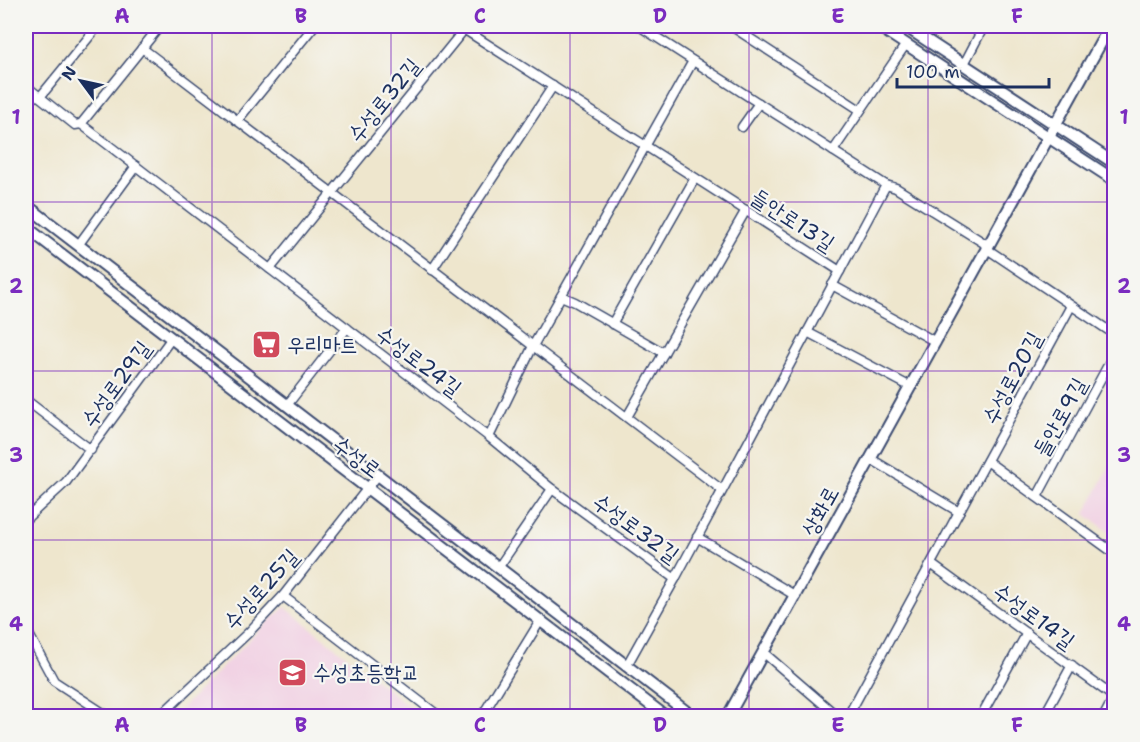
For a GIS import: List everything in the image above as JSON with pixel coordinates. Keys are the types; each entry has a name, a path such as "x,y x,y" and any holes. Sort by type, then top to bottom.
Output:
{"main road":[{"path":"878,26 1114,180"},
{"path":"904,26 1114,163"},
{"name":"상화로","path":"728,717 1110,26"},
{"name":"수성로","path":"26,205 288,404 692,717"},
{"name":"수성로","path":"26,227 665,717"}],"street":[{"path":"40,98 98,26"},
{"path":"26,86 75,125 81,124 160,26"},
{"path":"237,121 314,26"},
{"path":"639,26 886,185 896,188 984,243 987,249 1114,334"},
{"path":"731,26 860,110"},
{"path":"964,64 984,26"},
{"name":"들안로13길","path":"463,27 840,271 886,185"},
{"name":"수성로32길","path":"333,194 463,27"},
{"path":"833,151 906,44"},
{"path":"142,48 722,490"},
{"path":"489,437 532,346 693,61"},
{"path":"432,270 553,86"},
{"path":"742,127 759,103"},
{"path":"79,244 136,166 81,124"},
{"name":"수성로24길","path":"136,166 489,437 552,489"},
{"path":"612,324 695,178"},
{"path":"270,269 333,194"},
{"path":"627,417 746,210"},
{"name":"수성로32길","path":"552,489 675,579 840,271"},
{"path":"832,285 936,342"},
{"path":"561,296 664,353"},
{"name":"수성로20길","path":"848,717 1071,306"},
{"path":"288,404 347,328"},
{"path":"807,332 911,387"},
{"name":"수성로29길","path":"26,519 66,482 171,339"},
{"name":"들안로9길","path":"1037,497 1114,354"},
{"name":"수성로29길","path":"26,400 91,450"},
{"path":"871,459 959,512"},
{"path":"987,461 1114,553"},
{"name":"수성로25길","path":"160,717 249,632 283,596 378,475"},
{"path":"498,568 552,489"},
{"path":"697,537 795,596"},
{"name":"수성로14길","path":"931,564 1114,697"},
{"path":"627,665 675,579"},
{"path":"283,596 439,717"},
{"path":"482,717 540,621"},
{"path":"26,628 54,681 108,717"},
{"path":"981,717 1027,633"},
{"path":"764,653 837,717"},
{"path":"1044,717 1072,665"},
{"path":"1104,717 1114,697"}],"shaded area":[{"path":"1114,458 1114,536 1085,514"},
{"name":"수성초등학교","path":"285,607 421,716 174,716 262,627"}],"place":[{"name":"우리마트","path":"266,344"},
{"name":"수성초등학교","path":"292,672"}]}
